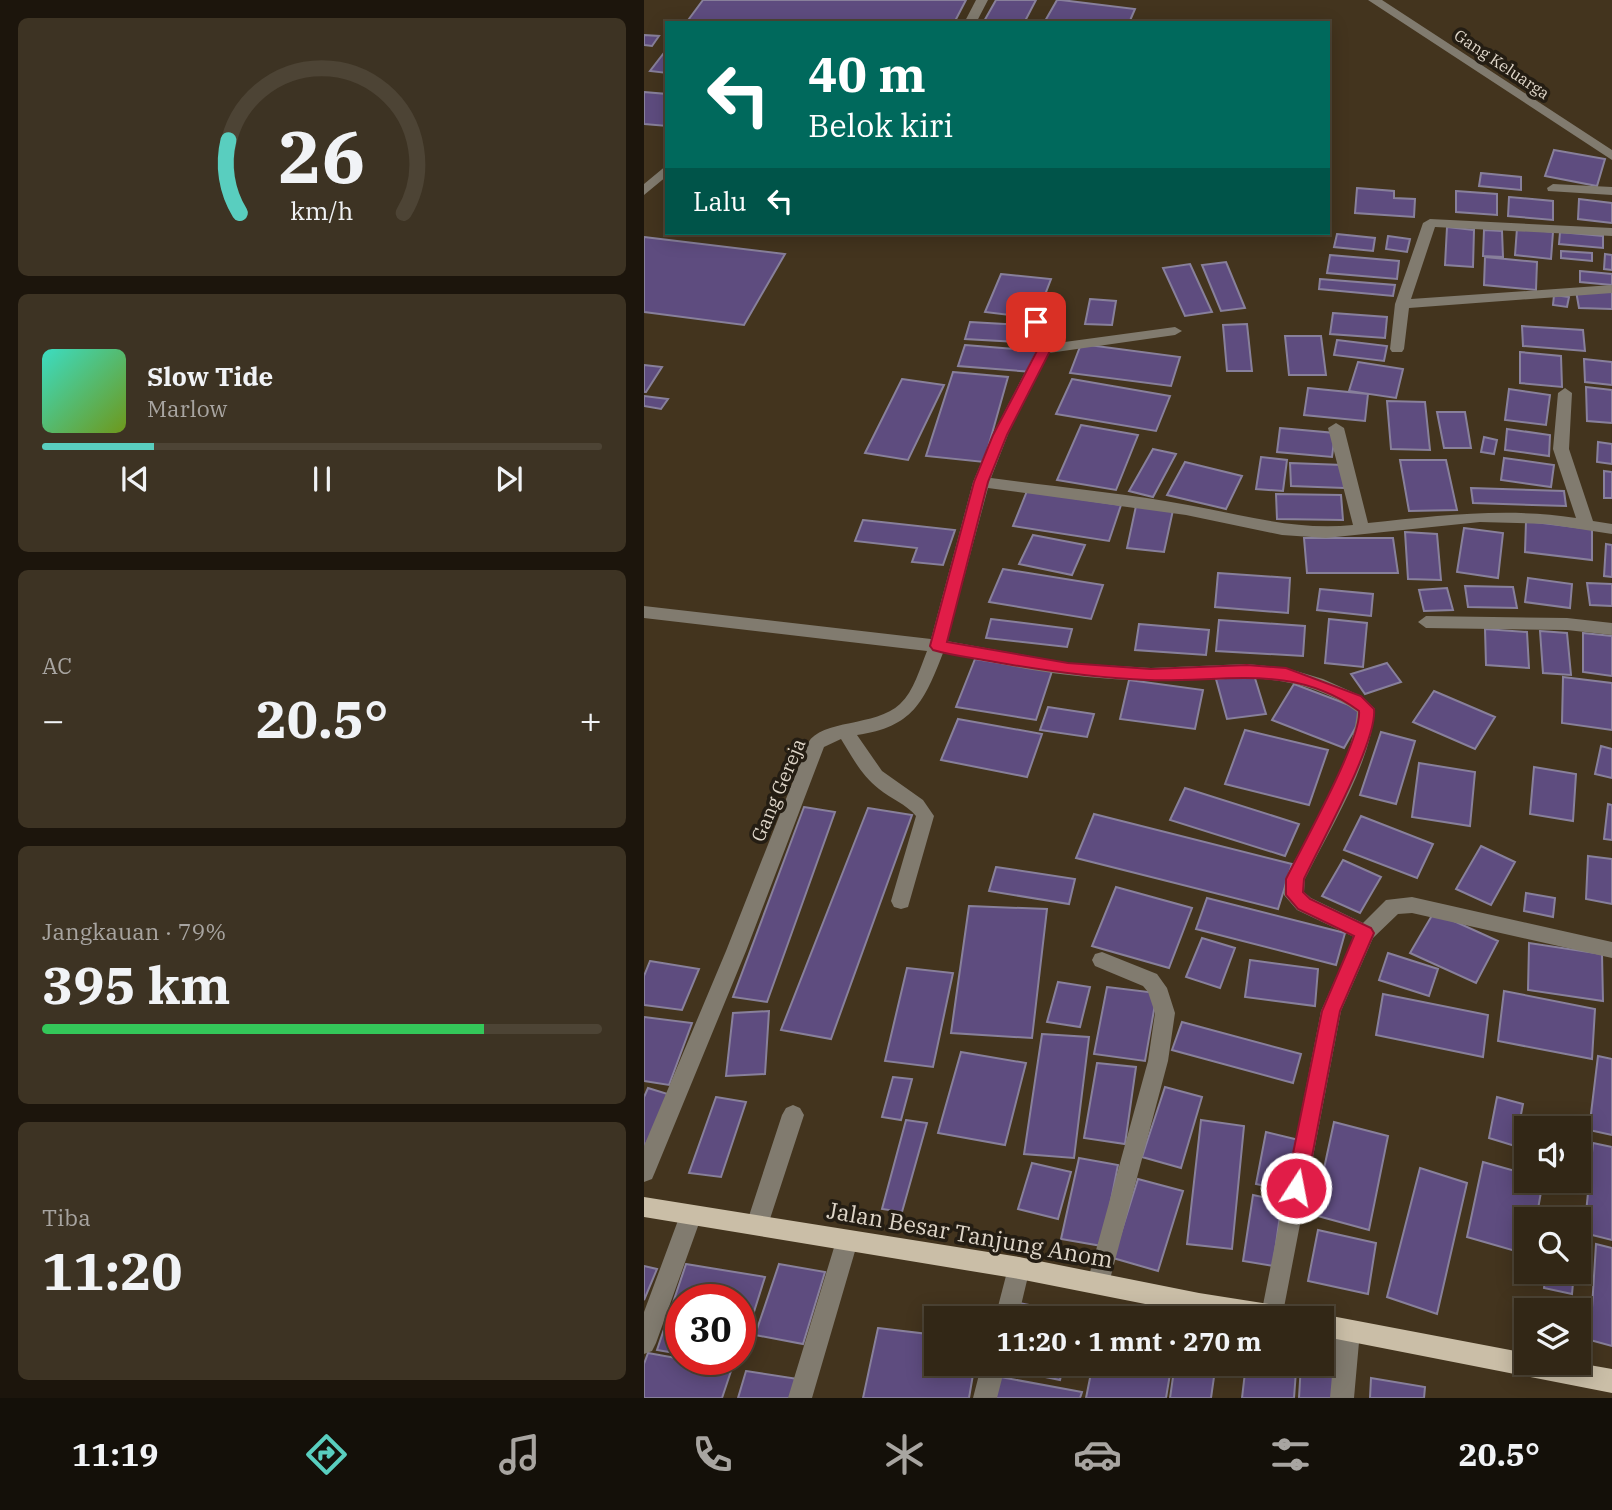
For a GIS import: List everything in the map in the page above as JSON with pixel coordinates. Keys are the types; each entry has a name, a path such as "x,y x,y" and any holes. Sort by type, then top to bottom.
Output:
{"main road":[{"name":"Jalan Besar Tanjung Anom","path":"644,1207 1019,1268 1212,1306"},
{"path":"1334,1328 1612,1381"}],"street":[{"path":"971,21 982,0"},
{"name":"Gang Keluarga","path":"1374,0 1612,156"},
{"path":"644,191 665,171"},
{"path":"1553,188 1612,191"},
{"path":"1397,349 1402,304 1430,223 1612,232"},
{"path":"1402,304 1454,302 1560,290 1612,289"},
{"path":"1036,322 1045,349 1175,331"},
{"name":"Gang Gereja","path":"644,1172 736,951 817,743 832,732 881,726 911,705 938,646 981,482 1000,435 1045,349"},
{"path":"1565,393 1561,449 1586,525"},
{"path":"1336,428 1362,529"},
{"path":"981,482 1186,510 1282,530 1326,533 1480,517 1547,519 1612,529"},
{"path":"644,612 938,646 1068,669 1151,674 1247,670 1286,674 1355,701 1366,709 1367,719 1362,737 1295,879 1294,895 1304,904 1365,933"},
{"path":"1426,622 1567,624 1612,629"},
{"path":"845,730 868,768 884,784 922,807 925,816 901,901"},
{"path":"1281,1306 1331,1011 1365,933 1393,906 1412,905 1612,950"},
{"path":"1098,1283 1158,1060 1165,1013 1157,988 1150,980 1102,960"},
{"path":"757,1224 793,1115"},
{"path":"644,1343 691,1215"},
{"path":"800,1398 847,1241"},
{"path":"1009,1306 1019,1268"},
{"path":"1342,1398 1348,1331"},
{"path":"985,1398 991,1376"}],"building":[{"path":"703,0 966,0 955,21 687,21"},
{"path":"996,0 1036,0 1025,21 984,21"},
{"path":"1057,0 1135,9 1130,21 1045,21"},
{"path":"644,35 659,36 652,46 644,45"},
{"path":"665,52 665,73 650,71"},
{"path":"644,92 665,94 665,126 644,124"},
{"path":"1554,150 1605,159 1597,186 1545,176"},
{"path":"1481,173 1521,177 1521,190 1479,186"},
{"path":"1357,188 1394,191 1394,198 1415,199 1414,217 1355,213"},
{"path":"1456,191 1497,194 1497,215 1456,212"},
{"path":"1509,197 1553,201 1553,220 1508,216"},
{"path":"1579,199 1612,203 1612,223 1578,219"},
{"path":"1447,227 1474,230 1473,267 1445,265"},
{"path":"1517,228 1553,232 1551,259 1515,255"},
{"path":"1484,230 1502,231 1503,257 1483,256"},
{"path":"1560,232 1603,236 1603,248 1559,244"},
{"path":"1337,234 1375,238 1373,251 1334,247"},
{"path":"1388,236 1410,239 1407,252 1386,249"},
{"path":"644,237 785,254 744,325 644,312"},
{"path":"1561,251 1592,253 1592,261 1561,258"},
{"path":"1605,254 1612,255 1612,270 1604,269"},
{"path":"1330,255 1399,261 1397,279 1327,273"},
{"path":"1485,257 1537,262 1536,290 1484,285"},
{"path":"1226,262 1245,308 1221,311 1202,265"},
{"path":"1190,264 1212,312 1185,316 1163,268"},
{"path":"1580,271 1612,274 1612,285 1580,282"},
{"path":"1001,274 1051,279 1036,318 985,312"},
{"path":"1320,279 1395,285 1393,296 1319,289"},
{"path":"1576,291 1612,292 1612,309 1579,308"},
{"path":"1554,295 1569,297 1567,307 1553,305"},
{"path":"1090,299 1116,301 1112,325 1085,324"},
{"path":"1333,313 1387,317 1385,338 1330,334"},
{"path":"970,322 1037,326 1033,343 965,339"},
{"path":"1247,324 1252,371 1227,371 1223,325"},
{"path":"1522,326 1583,330 1585,351 1523,346"},
{"path":"1285,336 1321,336 1326,375 1289,375"},
{"path":"1337,340 1387,346 1384,361 1334,355"},
{"path":"1081,344 1180,357 1171,386 1070,373"},
{"path":"965,345 1038,351 1033,372 958,366"},
{"path":"1520,352 1561,356 1562,387 1520,383"},
{"path":"1584,359 1612,362 1612,385 1585,382"},
{"path":"1358,362 1403,369 1396,398 1349,391"},
{"path":"644,365 662,367 646,392 644,392"},
{"path":"953,372 1008,377 984,462 926,456"},
{"path":"902,379 944,385 908,460 865,453"},
{"path":"1072,379 1170,396 1156,431 1056,414"},
{"path":"1586,387 1612,390 1612,423 1587,421"},
{"path":"1308,388 1368,394 1365,421 1304,415"},
{"path":"1509,389 1550,395 1546,425 1505,420"},
{"path":"644,396 668,399 661,409 644,406"},
{"path":"1387,401 1425,402 1430,450 1391,449"},
{"path":"1437,412 1465,412 1471,448 1444,448"},
{"path":"1081,425 1138,435 1116,490 1057,480"},
{"path":"1280,428 1335,433 1332,457 1277,452"},
{"path":"1507,429 1550,435 1549,456 1505,450"},
{"path":"1484,437 1497,440 1494,454 1481,452"},
{"path":"1598,442 1612,444 1612,464 1597,462"},
{"path":"1153,449 1176,454 1153,497 1129,491"},
{"path":"1261,457 1287,460 1283,491 1256,489"},
{"path":"1504,458 1554,465 1551,487 1501,480"},
{"path":"1400,460 1446,460 1457,510 1409,511"},
{"path":"1185,462 1242,476 1226,509 1167,495"},
{"path":"1290,463 1343,465 1344,488 1291,486"},
{"path":"1604,471 1612,472 1612,498 1604,498"},
{"path":"1471,488 1564,491 1566,506 1473,503"},
{"path":"1027,491 1121,505 1109,541 1013,526"},
{"path":"1276,494 1341,495 1343,520 1277,519"},
{"path":"1136,506 1173,510 1164,552 1127,548"},
{"path":"863,520 955,530 943,565 912,562 917,548 855,541"},
{"path":"1526,521 1592,529 1592,560 1525,552"},
{"path":"1464,528 1503,533 1498,578 1457,572"},
{"path":"1405,532 1437,534 1441,580 1408,579"},
{"path":"1033,535 1085,545 1072,575 1019,564"},
{"path":"1304,538 1393,538 1398,573 1307,573"},
{"path":"1606,544 1612,545 1612,577 1604,576"},
{"path":"1003,569 1103,585 1091,619 989,602"},
{"path":"1218,573 1290,578 1288,613 1215,607"},
{"path":"1528,578 1572,584 1570,608 1525,602"},
{"path":"1587,583 1612,584 1612,606 1590,605"},
{"path":"1465,586 1513,587 1517,608 1468,607"},
{"path":"1447,588 1453,610 1424,611 1419,590"},
{"path":"1320,589 1373,594 1371,616 1317,610"},
{"path":"991,619 1072,629 1067,647 986,638"},
{"path":"1329,619 1367,623 1363,667 1325,663"},
{"path":"1219,620 1305,626 1303,656 1216,651"},
{"path":"1139,624 1209,630 1206,655 1135,650"},
{"path":"1485,629 1527,632 1529,668 1486,665"},
{"path":"1540,631 1567,633 1571,675 1543,673"},
{"path":"1583,633 1612,636 1612,676 1583,672"},
{"path":"975,659 1052,671 1036,720 956,707"},
{"path":"1387,663 1401,682 1365,694 1351,674"},
{"path":"1254,675 1266,714 1227,719 1216,679"},
{"path":"1563,677 1612,683 1612,730 1562,723"},
{"path":"1129,680 1203,690 1195,729 1120,719"},
{"path":"1294,684 1365,711 1344,748 1272,720"},
{"path":"1434,691 1495,717 1475,749 1413,722"},
{"path":"1048,707 1094,714 1087,737 1040,730"},
{"path":"958,719 1042,734 1027,777 941,760"},
{"path":"1245,730 1328,750 1309,805 1225,784"},
{"path":"1381,732 1415,741 1396,804 1360,795"},
{"path":"1601,746 1612,749 1612,778 1595,774"},
{"path":"1419,763 1475,772 1470,826 1412,817"},
{"path":"1534,767 1576,774 1573,821 1530,814"},
{"path":"1185,788 1299,824 1285,856 1170,820"},
{"path":"1608,804 1612,805 1612,840 1604,839"},
{"path":"804,807 835,812 767,1002 733,997"},
{"path":"868,808 912,815 831,1039 781,1030"},
{"path":"1094,814 1292,864 1278,909 1076,858"},
{"path":"1361,816 1433,844 1417,878 1344,850"},
{"path":"1481,846 1515,862 1491,905 1456,889"},
{"path":"1588,856 1612,859 1612,904 1586,899"},
{"path":"1343,860 1381,877 1360,913 1322,896"},
{"path":"996,867 1075,879 1069,904 989,891"},
{"path":"1116,887 1192,908 1169,968 1092,946"},
{"path":"1526,893 1555,898 1553,917 1524,911"},
{"path":"1207,898 1345,933 1336,965 1196,929"},
{"path":"969,906 1047,909 1032,1038 951,1033"},
{"path":"1434,912 1498,941 1476,983 1410,953"},
{"path":"1202,938 1235,948 1220,988 1186,977"},
{"path":"1529,943 1602,954 1603,1001 1528,990"},
{"path":"1388,953 1438,969 1429,996 1379,980"},
{"path":"1250,960 1318,969 1315,1006 1245,997"},
{"path":"650,961 699,969 682,1010 644,1005 644,976"},
{"path":"907,968 953,973 933,1067 885,1061"},
{"path":"1058,982 1090,987 1080,1027 1047,1022"},
{"path":"1107,987 1157,993 1145,1061 1094,1054"},
{"path":"1504,991 1595,1009 1592,1059 1498,1041"},
{"path":"1383,994 1488,1015 1483,1057 1376,1035"},
{"path":"769,1011 765,1074 726,1076 733,1013"},
{"path":"644,1017 692,1023 669,1085 644,1081"},
{"path":"1182,1022 1301,1054 1293,1083 1172,1050"},
{"path":"1042,1034 1089,1037 1074,1158 1024,1154"},
{"path":"961,1052 1026,1063 1005,1145 938,1133"},
{"path":"1598,1056 1612,1059 1612,1135 1591,1130"},
{"path":"1097,1063 1136,1067 1125,1144 1084,1138"},
{"path":"893,1077 912,1079 901,1120 882,1117"},
{"path":"1165,1087 1202,1097 1181,1168 1142,1157"},
{"path":"648,1088 671,1095 644,1148 644,1097"},
{"path":"716,1097 746,1102 721,1177 689,1173"},
{"path":"1497,1097 1523,1104 1521,1116 1514,1116 1514,1146 1489,1138"},
{"path":"906,1120 927,1123 902,1212 882,1209"},
{"path":"1201,1120 1244,1126 1232,1249 1187,1244"},
{"path":"1334,1122 1388,1136 1369,1230 1314,1215"},
{"path":"1266,1132 1299,1140 1289,1191 1256,1184"},
{"path":"1593,1143 1612,1147 1612,1240 1591,1235 1591,1207 1587,1207 1588,1193 1591,1193"},
{"path":"1079,1158 1118,1165 1102,1246 1061,1239"},
{"path":"1483,1162 1514,1171 1514,1193 1541,1193 1538,1207 1514,1207 1514,1251 1467,1237"},
{"path":"1032,1163 1071,1172 1058,1219 1018,1209"},
{"path":"1420,1168 1467,1183 1437,1314 1387,1297"},
{"path":"1138,1179 1183,1191 1158,1271 1113,1258"},
{"path":"1253,1195 1282,1201 1273,1266 1243,1261"},
{"path":"1318,1230 1376,1243 1368,1294 1308,1281"},
{"path":"1596,1244 1612,1248 1612,1346 1591,1340"},
{"path":"686,1264 765,1277 756,1305 756,1284 679,1284"},
{"path":"779,1264 825,1272 803,1344 756,1335"},
{"path":"644,1266 657,1269 644,1300"},
{"path":"1544,1284 1573,1284 1572,1294 1544,1288"},
{"path":"665,1326 665,1351 657,1350"},
{"path":"878,1328 924,1334 924,1376 973,1376 969,1398 863,1398"},
{"path":"648,1353 665,1356 665,1375 730,1375 722,1398 644,1398 644,1364"},
{"path":"1334,1368 1338,1369 1336,1398 1299,1398 1300,1376 1334,1376"},
{"path":"756,1373 798,1379 793,1398 738,1398 745,1375 756,1375"},
{"path":"995,1376 1082,1392 1080,1398 990,1398"},
{"path":"1041,1376 1061,1376 1060,1380"},
{"path":"1090,1376 1170,1376 1166,1398 1086,1398"},
{"path":"1173,1376 1214,1376 1211,1398 1170,1398"},
{"path":"1245,1376 1296,1376 1294,1398 1242,1398"},
{"path":"1371,1378 1425,1387 1424,1398 1370,1398"}],"route":[{"path":"1036,322 1045,349 1000,435 981,482 938,646 1068,669 1151,674 1247,670 1286,674 1317,684 1355,701 1366,709 1367,719 1359,747 1295,879 1294,895 1304,904 1365,933 1331,1011 1296,1188"}]}
